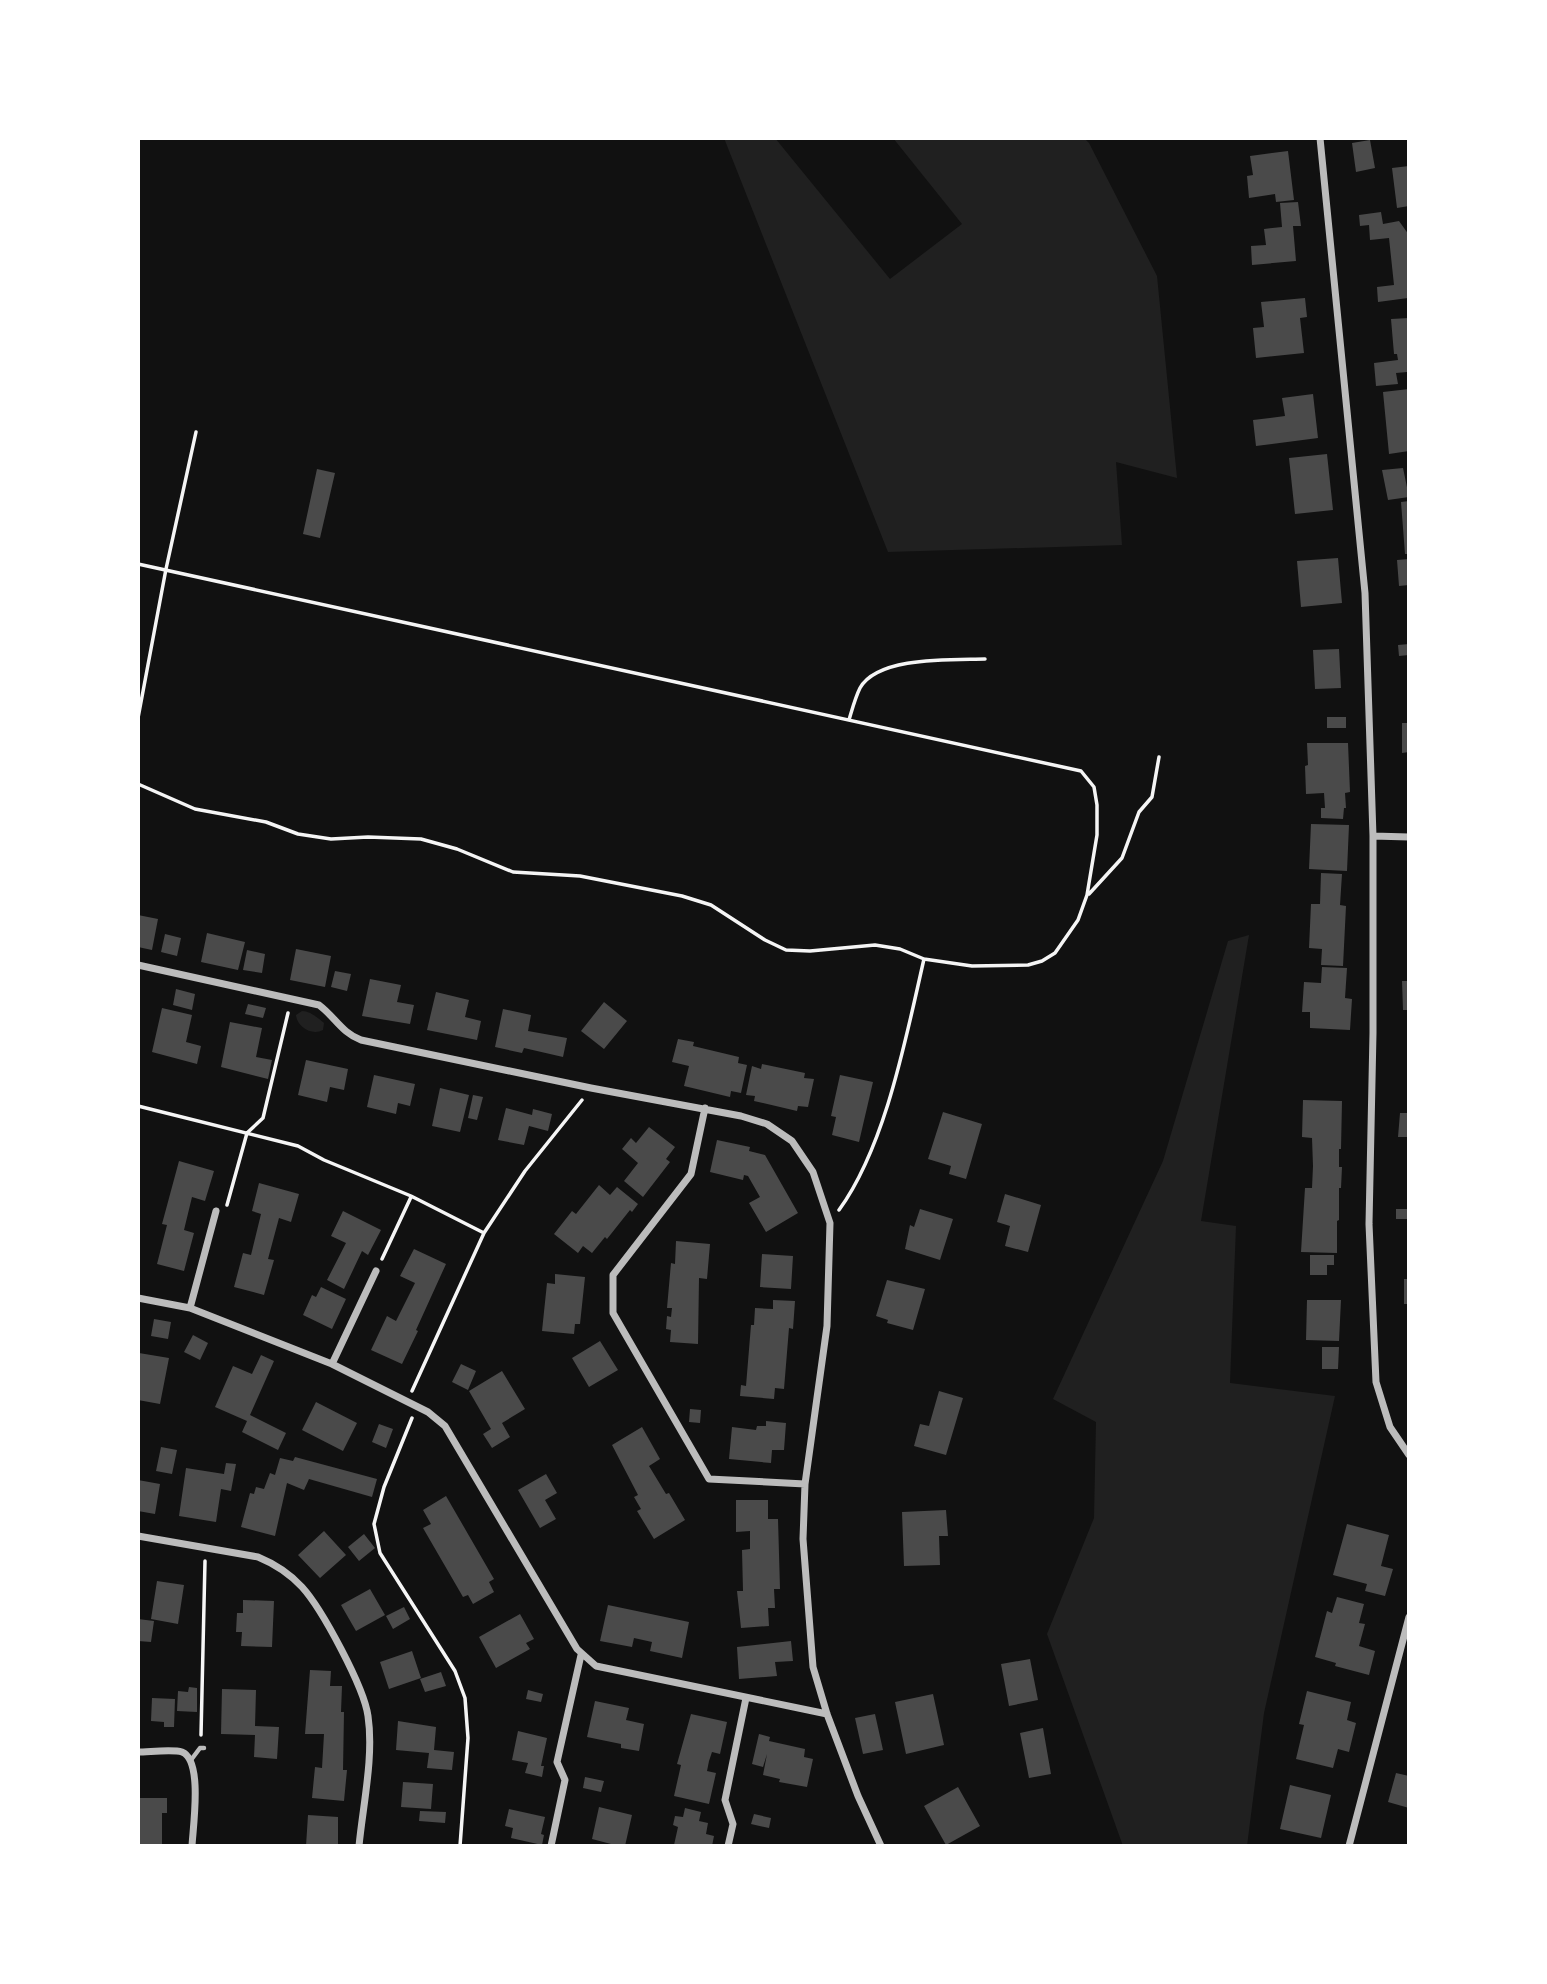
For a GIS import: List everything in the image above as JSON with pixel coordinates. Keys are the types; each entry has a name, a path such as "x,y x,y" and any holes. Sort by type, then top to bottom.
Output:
{"street":[{"path":"1320,138 1365,593 1373,836 1369,1224 1376,1382 1390,1427 1409,1455"},
{"path":"1373,836 1409,836"},
{"path":"138,965 319,1005 332,1015 346,1034 361,1040 591,1088 705,1108 767,1124 793,1141 814,1172 830,1223 827,1326 805,1484 803,1538 813,1667 827,1714 858,1796 881,1846"},
{"path":"705,1108 691,1174 614,1275 613,1313 709,1479 805,1484"},
{"path":"190,1308 216,1211"},
{"path":"332,1364 376,1271"},
{"path":"138,1298 190,1308 332,1364 428,1412 445,1426 581,1655 596,1666 827,1714"},
{"path":"138,1536 258,1557 291,1577 304,1589 358,1682 368,1715 369,1745 359,1846"},
{"path":"1349,1846 1409,1617"},
{"path":"551,1846 565,1780 557,1762 581,1655"},
{"path":"728,1846 733,1824 724,1800 747,1698"},
{"path":"138,1752 182,1752 191,1760 195,1774 192,1846"}],"lane":[{"path":"191,1760 202,1748"}],"path":[{"path":"138,718 166,569 196,432"},
{"path":"138,564 1081,771 1094,787 1097,835 1087,895 1078,920 1055,953 1028,965 972,966 924,959 900,949 875,945 810,951 786,950 765,940 711,905 682,896 580,876 513,872 457,849 421,839 331,839 298,834 266,822 195,809 138,784"},
{"path":"849,720 861,686 885,668 918,662 985,659"},
{"path":"1087,895 1122,858 1139,812 1152,797 1159,757"},
{"path":"830,1223 855,1189 879,1129 904,1045 924,959"},
{"path":"216,1211 228,1205 247,1133 263,1118 292,998"},
{"path":"407,1402 484,1233 525,1171 591,1088"},
{"path":"138,1106 298,1146 324,1160 411,1196 484,1233"},
{"path":"376,1271 411,1196"},
{"path":"417,1407 384,1487 374,1524 380,1553 455,1671 465,1698 468,1738 460,1846"},
{"path":"202,1748 206,1548"}],"shaded area":[{"path":"724,138 775,138 890,279 962,224 893,138 1084,138 1089,143 1157,276 1177,478 1116,462 1122,545 888,552"},
{"path":"1249,935 1201,1221 1236,1226 1230,1383 1335,1396 1264,1713 1247,1846 1123,1846 1047,1634 1094,1518 1096,1422 1053,1399 1163,1161 1228,941"},
{"path":"302,1011 311,1013 324,1023 323,1030 314,1032 302,1027 296,1015"}],"building":[{"path":"1370,140 1375,168 1356,172 1352,143"},
{"path":"1288,151 1294,200 1276,202 1275,194 1249,198 1247,176 1253,175 1250,156"},
{"path":"1409,166 1409,206 1397,208 1392,168"},
{"path":"1298,202 1301,226 1293,226 1296,261 1252,265 1251,246 1266,245 1264,229 1282,227 1280,203"},
{"path":"1381,212 1383,224 1399,221 1409,235 1408,298 1378,302 1377,287 1394,285 1389,238 1370,240 1369,225 1360,226 1359,215"},
{"path":"1305,298 1307,317 1300,318 1304,353 1256,358 1253,328 1264,327 1261,302"},
{"path":"1409,318 1407,372 1396,373 1398,384 1376,386 1374,363 1398,360 1397,354 1394,354 1391,319"},
{"path":"1409,389 1409,451 1389,454 1383,392"},
{"path":"1313,394 1318,438 1256,446 1253,420 1285,416 1282,398"},
{"path":"1327,454 1333,510 1295,514 1289,458"},
{"path":"1403,468 1409,497 1388,500 1382,470"},
{"path":"317,469 335,473 320,538 303,534"},
{"path":"1409,501 1409,554 1405,554 1401,502"},
{"path":"1338,558 1342,603 1301,607 1297,561"},
{"path":"1409,559 1409,585 1399,586 1397,560"},
{"path":"1409,644 1409,655 1399,656 1398,645"},
{"path":"1339,649 1341,688 1315,689 1313,650"},
{"path":"1327,717 1346,717 1346,728 1327,728"},
{"path":"1402,723 1409,723 1409,752 1402,753"},
{"path":"1307,743 1348,743 1350,792 1345,793 1346,808 1343,819 1321,818 1321,808 1325,808 1324,793 1306,794"},
{"path":"1311,824 1349,825 1347,871 1309,869"},
{"path":"1321,873 1342,874 1340,905 1346,906 1343,966 1321,965 1322,949 1309,948 1311,904 1320,904"},
{"path":"138,915 158,919 152,950 138,947"},
{"path":"207,933 245,942 238,970 201,962"},
{"path":"165,934 181,938 177,956 161,952"},
{"path":"296,949 331,956 325,987 290,980"},
{"path":"247,950 265,954 262,973 243,970"},
{"path":"1322,967 1347,968 1345,998 1352,999 1350,1030 1310,1028 1310,1012 1302,1012 1304,982 1321,983"},
{"path":"335,971 351,974 347,991 331,987"},
{"path":"370,979 401,985 397,1002 414,1005 410,1024 362,1016"},
{"path":"1402,981 1409,981 1409,1010 1403,1010"},
{"path":"176,989 195,994 192,1010 173,1005"},
{"path":"436,992 469,1000 465,1017 481,1021 477,1040 427,1030"},
{"path":"604,1002 627,1021 604,1049 581,1031"},
{"path":"248,1004 266,1008 263,1018 245,1014"},
{"path":"162,1008 192,1015 186,1042 201,1046 197,1064 152,1052"},
{"path":"503,1009 531,1015 528,1031 567,1038 563,1057 524,1048 522,1053 495,1047"},
{"path":"230,1022 262,1028 256,1057 272,1060 268,1079 221,1067"},
{"path":"678,1039 694,1042 693,1046 739,1057 738,1063 747,1065 741,1093 731,1091 730,1097 684,1086 689,1066 672,1062"},
{"path":"306,1060 348,1069 344,1090 330,1087 327,1102 298,1095"},
{"path":"762,1064 805,1073 804,1078 814,1079 808,1107 798,1106 797,1111 754,1101 755,1096 746,1095 752,1066 761,1069"},
{"path":"374,1075 415,1084 410,1106 398,1103 396,1114 367,1107"},
{"path":"840,1075 873,1082 859,1142 832,1135 836,1117 831,1116"},
{"path":"440,1088 469,1095 460,1132 432,1126"},
{"path":"473,1095 483,1097 477,1120 468,1118"},
{"path":"1303,1100 1342,1101 1339,1167 1342,1167 1337,1253 1301,1252 1305,1188 1312,1188 1313,1166 1312,1138 1302,1137"},
{"path":"506,1108 532,1115 533,1109 552,1114 548,1131 529,1126 524,1145 498,1140"},
{"path":"943,1112 982,1124 966,1179 949,1174 951,1166 928,1159"},
{"path":"1400,1113 1409,1113 1409,1137 1398,1137"},
{"path":"649,1127 675,1147 666,1159 670,1162 643,1197 624,1181 638,1163 622,1149 631,1138 636,1143"},
{"path":"717,1140 750,1147 749,1151 765,1155 798,1213 766,1232 749,1203 760,1197 748,1176 744,1175 743,1180 710,1172"},
{"path":"179,1161 214,1171 205,1201 192,1197 184,1230 194,1233 184,1271 157,1264 167,1225 162,1224"},
{"path":"259,1183 299,1194 291,1222 279,1218 268,1259 274,1260 264,1295 234,1287 243,1253 251,1255 261,1214 252,1211"},
{"path":"599,1185 610,1195 617,1187 638,1204 592,1253 583,1246 578,1253 554,1234 572,1211 576,1214"},
{"path":"1005,1194 1041,1205 1028,1252 1005,1246 1010,1226 997,1222"},
{"path":"920,1209 953,1219 940,1260 905,1249 910,1225 914,1227"},
{"path":"1396,1209 1409,1209 1409,1219 1396,1219"},
{"path":"343,1211 381,1230 368,1255 362,1251 344,1289 327,1280 346,1243 331,1236"},
{"path":"676,1241 710,1244 707,1279 699,1278 698,1344 670,1342 671,1330 666,1329 667,1316 671,1317 672,1308 667,1308"},
{"path":"414,1249 446,1264 402,1364 371,1350 387,1316 396,1321 415,1283 400,1276"},
{"path":"762,1254 793,1256 791,1289 760,1287"},
{"path":"1310,1255 1334,1255 1334,1265 1327,1265 1327,1275 1310,1275"},
{"path":"555,1274 585,1277 580,1324 575,1324 574,1334 542,1331 547,1283 555,1284"},
{"path":"1404,1279 1409,1279 1409,1304 1404,1304"},
{"path":"887,1280 925,1289 913,1330 887,1323 888,1320 876,1316"},
{"path":"321,1287 346,1299 332,1329 303,1315 312,1295 316,1297"},
{"path":"773,1300 795,1301 793,1329 789,1328 784,1389 775,1388 774,1399 740,1396 741,1385 746,1386 755,1308 773,1309"},
{"path":"1307,1300 1341,1300 1339,1341 1306,1340"},
{"path":"154,1319 171,1322 168,1339 151,1336"},
{"path":"193,1335 208,1343 200,1360 184,1352"},
{"path":"600,1341 618,1370 589,1387 572,1358"},
{"path":"1322,1347 1339,1347 1338,1369 1322,1369"},
{"path":"139,1353 169,1358 160,1404 138,1400"},
{"path":"261,1355 274,1361 250,1415 286,1433 278,1450 242,1432 247,1421 215,1407 233,1366 252,1374"},
{"path":"461,1364 476,1371 468,1390 452,1382"},
{"path":"502,1371 525,1409 502,1423 510,1437 492,1448 483,1434 491,1429 469,1391"},
{"path":"939,1391 963,1398 946,1455 914,1446 920,1424 929,1426"},
{"path":"316,1402 357,1423 343,1451 302,1430"},
{"path":"690,1409 701,1410 700,1423 689,1422"},
{"path":"766,1421 786,1423 784,1450 772,1450 771,1463 729,1459 732,1427 756,1430 757,1426 766,1426"},
{"path":"379,1424 393,1429 386,1448 372,1442"},
{"path":"642,1427 660,1459 649,1466 685,1520 654,1539 637,1511 641,1509 634,1497 638,1495 612,1445"},
{"path":"161,1447 177,1450 172,1474 156,1471"},
{"path":"295,1457 377,1479 372,1497 309,1479 304,1490 287,1483 275,1536 241,1527 250,1493 254,1494 256,1487 264,1489 270,1473 275,1475 280,1458 293,1461"},
{"path":"226,1463 236,1464 231,1491 221,1489 216,1522 179,1516 186,1468 224,1474"},
{"path":"546,1474 557,1493 545,1500 556,1519 540,1528 518,1490"},
{"path":"138,1480 160,1484 155,1514 138,1511"},
{"path":"446,1496 494,1579 489,1582 494,1592 473,1604 468,1595 463,1597 423,1528 431,1524 423,1510"},
{"path":"736,1500 768,1500 768,1519 778,1519 780,1589 774,1589 775,1608 768,1608 769,1626 741,1628 737,1591 743,1591 742,1550 750,1549 750,1531 736,1532"},
{"path":"946,1510 948,1536 939,1536 940,1565 904,1566 902,1512"},
{"path":"1347,1524 1389,1535 1381,1566 1393,1569 1385,1596 1365,1591 1367,1584 1333,1575"},
{"path":"324,1531 346,1555 320,1578 298,1555"},
{"path":"364,1534 375,1548 359,1561 348,1547"},
{"path":"157,1581 184,1585 178,1624 151,1619"},
{"path":"370,1589 385,1615 356,1631 341,1605"},
{"path":"1337,1597 1364,1604 1359,1623 1365,1624 1359,1646 1375,1651 1369,1675 1335,1666 1336,1663 1315,1657 1327,1611 1332,1613"},
{"path":"243,1600 274,1601 272,1647 241,1646 242,1632 236,1632 237,1613 243,1613"},
{"path":"608,1605 689,1622 682,1658 650,1651 652,1642 634,1638 632,1647 600,1641"},
{"path":"404,1607 410,1619 393,1629 386,1616"},
{"path":"520,1614 534,1639 526,1643 530,1649 496,1668 479,1637"},
{"path":"138,1619 154,1621 151,1642 138,1641"},
{"path":"791,1641 793,1661 775,1662 777,1676 739,1679 737,1647"},
{"path":"412,1651 421,1678 389,1689 380,1662"},
{"path":"1030,1659 1038,1700 1009,1706 1001,1664"},
{"path":"310,1670 331,1671 330,1686 342,1686 343,1770 347,1770 344,1801 312,1798 315,1767 322,1768 324,1734 305,1734"},
{"path":"441,1672 446,1686 425,1692 420,1679"},
{"path":"189,1687 197,1688 197,1712 177,1711 178,1691 188,1692"},
{"path":"222,1689 256,1690 255,1726 279,1727 277,1759 254,1757 255,1735 221,1734"},
{"path":"528,1690 543,1694 541,1702 526,1699"},
{"path":"1307,1691 1351,1702 1347,1720 1356,1723 1349,1752 1338,1749 1333,1768 1296,1759 1304,1725 1299,1724"},
{"path":"933,1694 944,1745 906,1754 895,1702"},
{"path":"152,1698 175,1699 174,1727 164,1727 164,1722 151,1721"},
{"path":"595,1701 629,1708 626,1720 644,1724 639,1751 587,1737"},
{"path":"691,1714 727,1722 720,1754 712,1752 709,1761 707,1771 716,1773 709,1804 674,1796 681,1765 677,1764"},
{"path":"875,1714 883,1750 863,1754 855,1718"},
{"path":"398,1721 436,1727 434,1750 454,1752 452,1770 427,1768 429,1753 396,1750"},
{"path":"1043,1728 1051,1774 1029,1778 1020,1733"},
{"path":"518,1731 547,1738 541,1766 544,1766 542,1777 525,1773 528,1763 512,1760"},
{"path":"759,1734 770,1737 769,1741 805,1749 804,1757 813,1759 807,1787 779,1782 780,1779 763,1775 767,1754 763,1767 752,1764"},
{"path":"1396,1773 1409,1776 1409,1808 1388,1802"},
{"path":"585,1777 604,1781 601,1792 583,1788"},
{"path":"403,1782 433,1784 431,1809 401,1807"},
{"path":"1290,1785 1331,1795 1321,1838 1280,1829"},
{"path":"958,1787 980,1826 946,1845 924,1806"},
{"path":"138,1798 167,1798 167,1813 162,1813 162,1846 138,1846"},
{"path":"599,1807 632,1815 625,1846 611,1846 592,1839"},
{"path":"685,1808 701,1812 699,1821 708,1823 706,1834 714,1836 712,1846 674,1845 678,1827 673,1825 675,1816 683,1817"},
{"path":"509,1809 545,1817 541,1834 544,1835 542,1845 511,1838 513,1828 505,1826"},
{"path":"420,1811 446,1812 445,1823 419,1821"},
{"path":"754,1814 771,1818 769,1828 751,1824"},
{"path":"308,1815 338,1817 338,1846 306,1846"}]}
